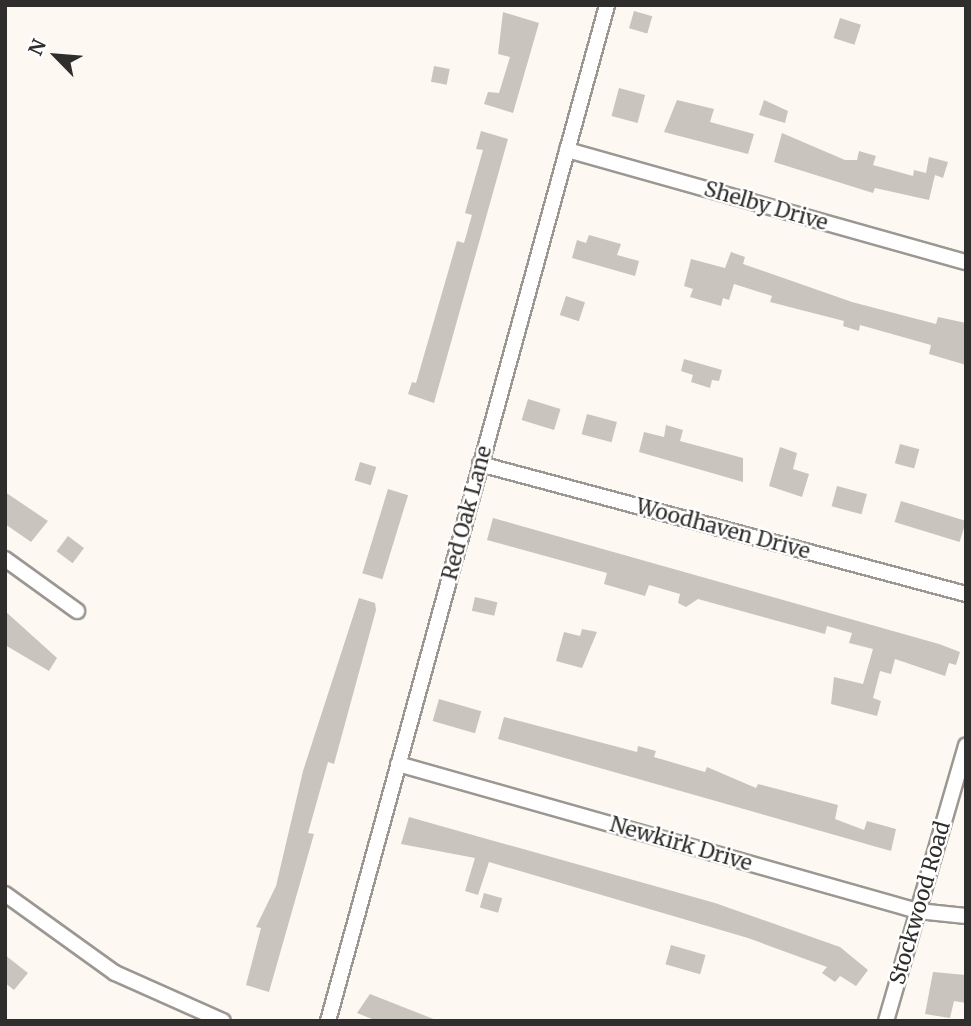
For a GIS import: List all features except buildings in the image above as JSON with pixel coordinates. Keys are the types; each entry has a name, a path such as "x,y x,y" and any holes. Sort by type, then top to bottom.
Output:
{"street":[{"name":"Red Oak Lane","path":"328,1021 607,5"},
{"name":"Shelby Drive","path":"567,150 966,262"},
{"name":"Woodhaven Drive","path":"480,464 966,594"},
{"path":"5,559 77,611"},
{"name":"Stockwood Road","path":"886,1021 966,744"},
{"name":"Newkirk Drive","path":"398,764 918,911 966,916"},
{"path":"5,894 115,973 223,1021"}]}
